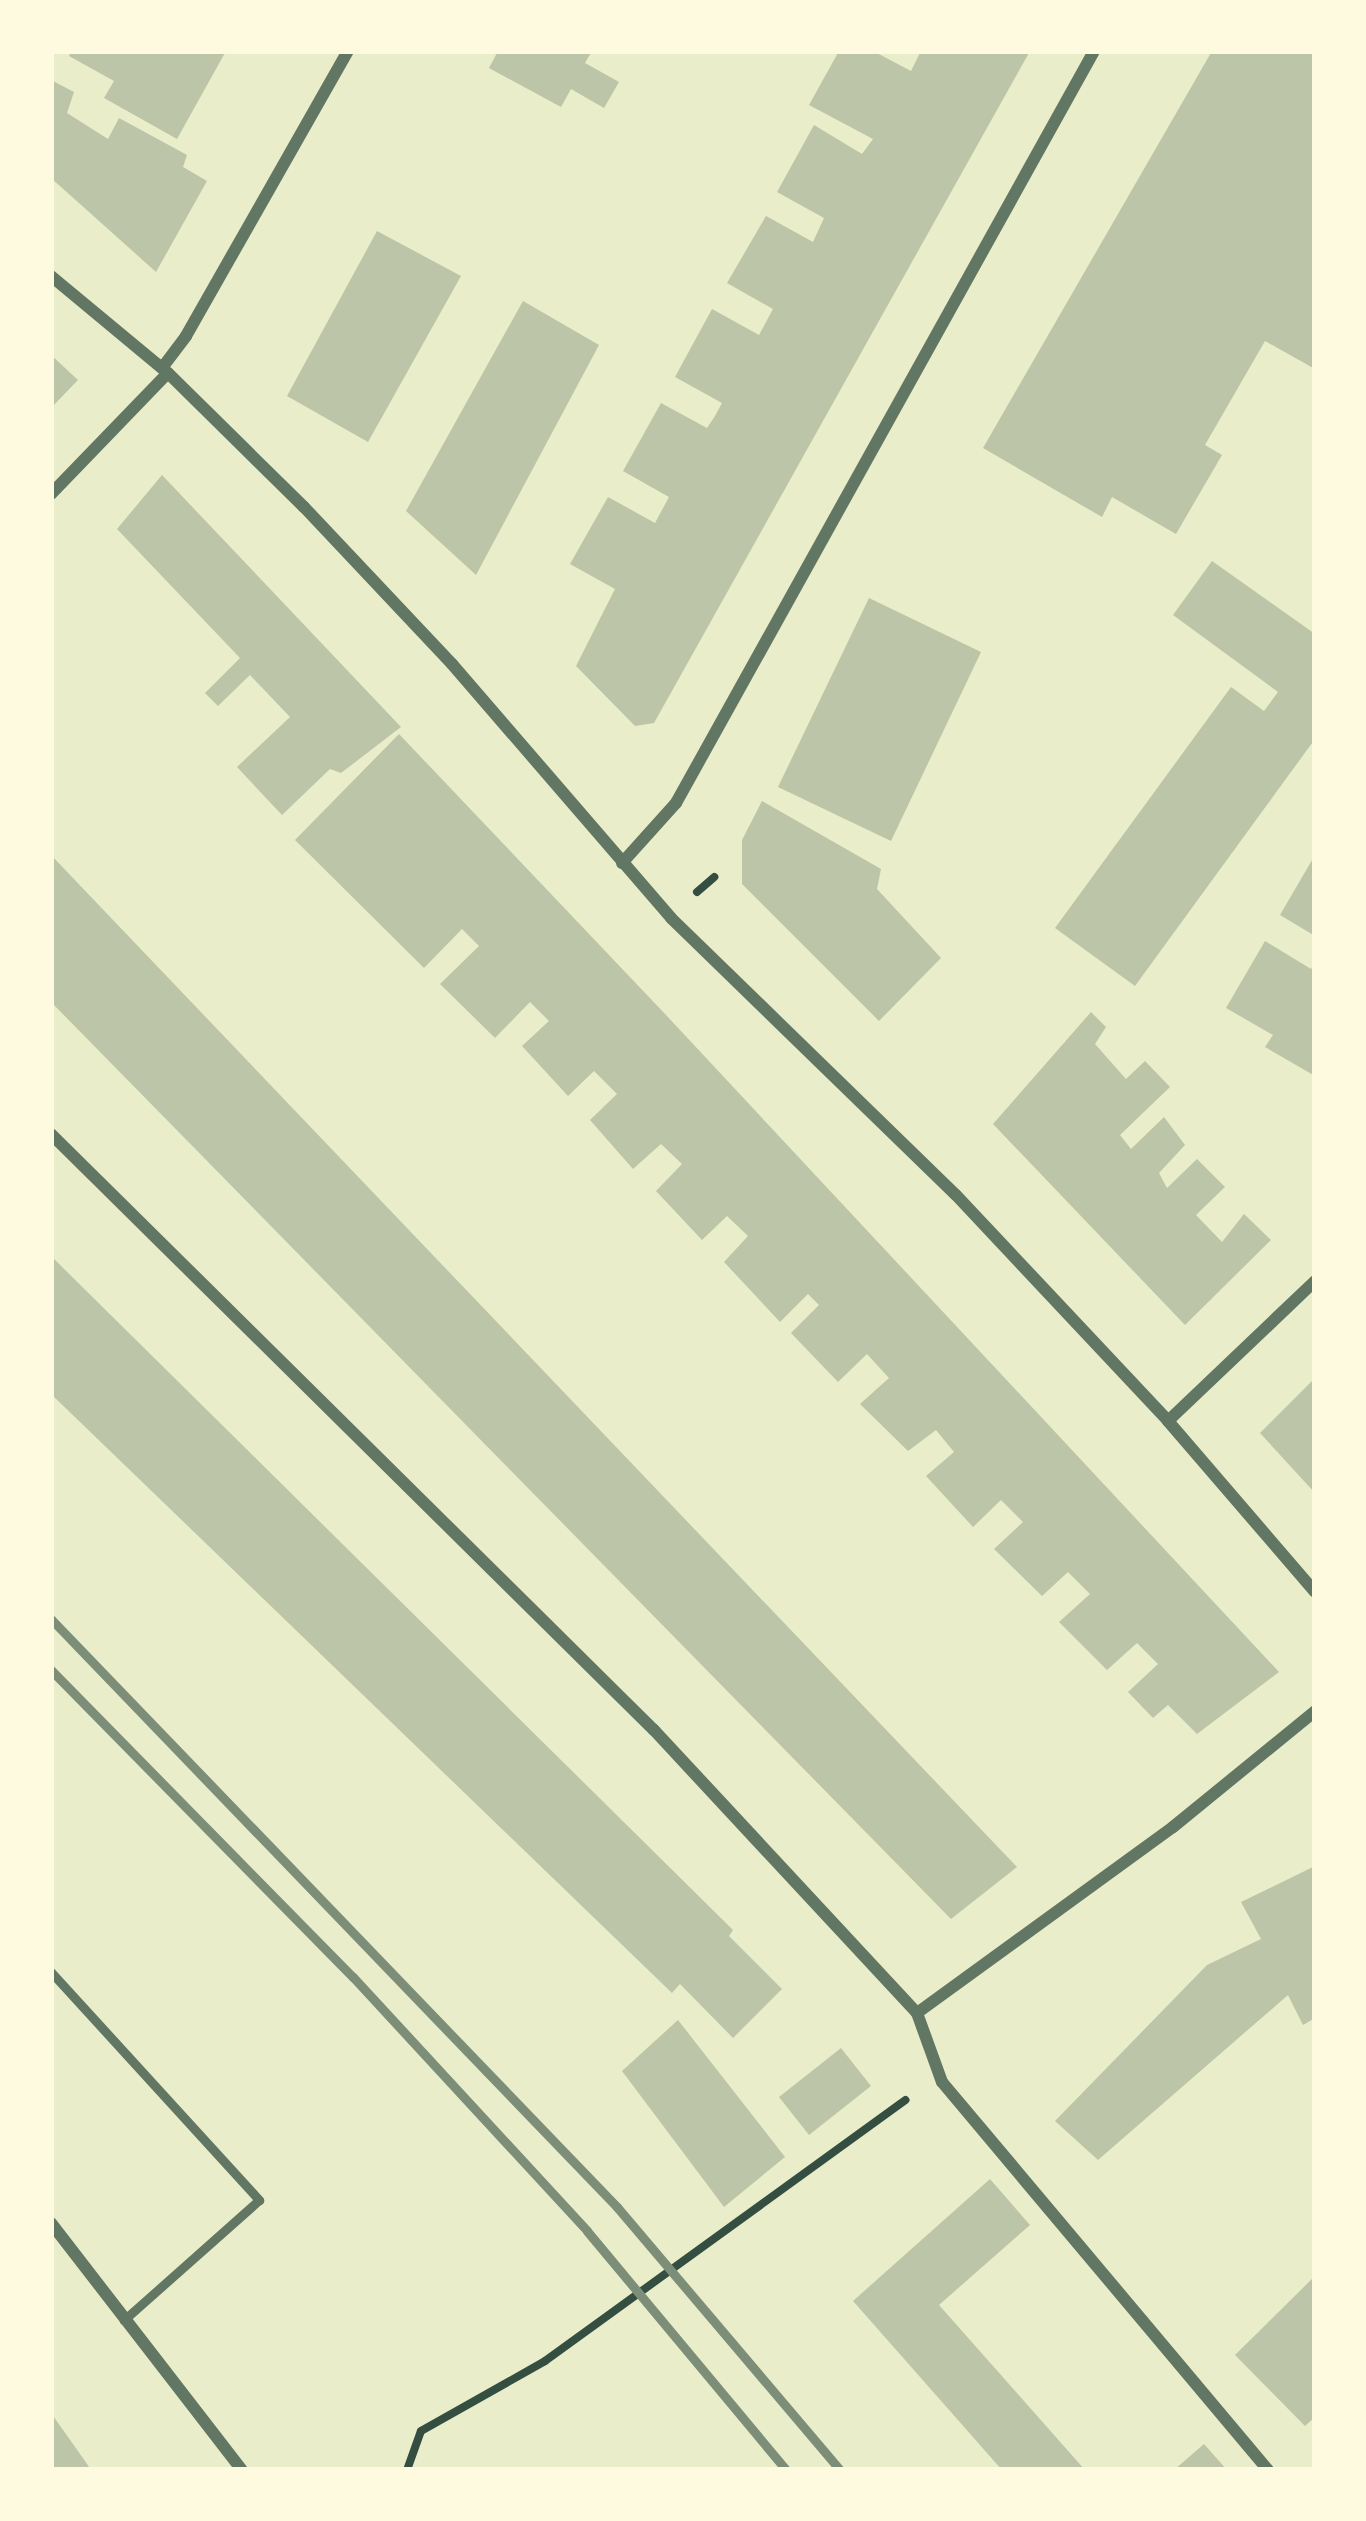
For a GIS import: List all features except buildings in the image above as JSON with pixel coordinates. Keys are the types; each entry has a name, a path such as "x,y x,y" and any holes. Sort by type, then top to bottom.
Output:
{"street":[{"path":"51,494 165,371 348,51"},
{"path":"622,863 676,803 1094,51"},
{"path":"51,276 165,371 452,664 671,918 956,1195 1168,1421 1315,1592"},
{"path":"51,1134 654,1730 916,2014 942,2081 1268,2470"},
{"path":"1168,1421 1315,1281"},
{"path":"916,2014 1174,1827 1315,1712"},
{"path":"51,2223 242,2470"}],"lane":[{"path":"51,1972 259,2200 124,2320"}],"path":[{"path":"696,893 714,877"},
{"path":"406,2470 421,2431 545,2361 903,2101 942,2081"}],"railway":[{"path":"51,1619 617,2207 840,2470"},
{"path":"51,1670 353,1977 587,2231 786,2470"}]}
